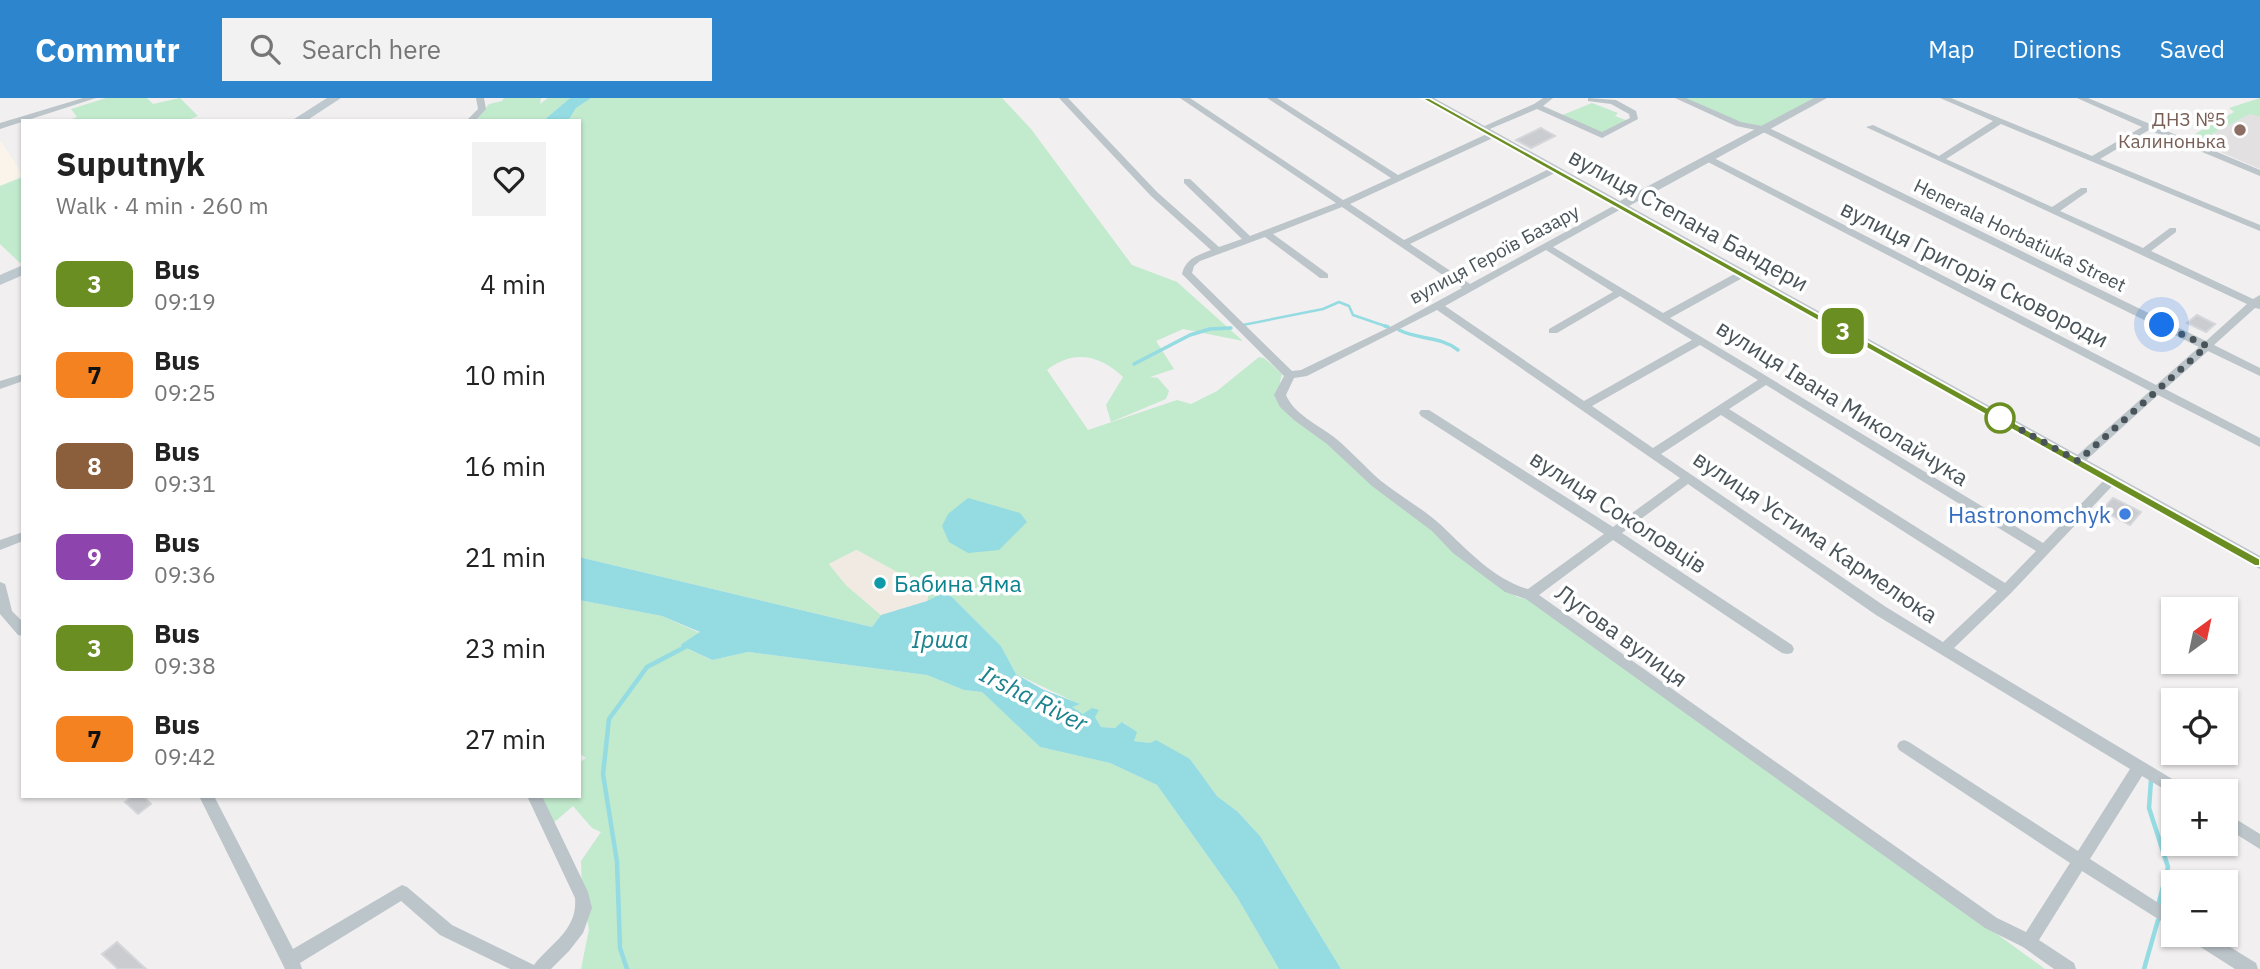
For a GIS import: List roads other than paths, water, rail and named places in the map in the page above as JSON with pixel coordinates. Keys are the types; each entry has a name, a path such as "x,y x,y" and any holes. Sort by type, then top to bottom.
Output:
{"main road":[{"path":"300,119 335,98"},
{"path":"0,281 21,270"}],"street":[{"path":"23,119 92,98"},
{"path":"472,119 482,108 480,98"},
{"path":"1063,98 1154,194 1217,251"},
{"path":"1184,98 1468,287"},
{"path":"1270,98 1399,178"},
{"name":"вулиця Степана Бандери","path":"1426,98 2260,563"},
{"path":"1290,375 1188,276 1187,269 1193,261 1342,204 1399,178 1549,98"},
{"name":"Henerala Horbatiuka Street","path":"1679,98 1739,124 1764,129 2260,372"},
{"name":"вулиця Героїв Базару","path":"1290,375 1303,373 1437,305 1822,98"},
{"path":"1944,98 1959,100 2000,121 2260,228"},
{"path":"2081,98 2260,173"},
{"path":"1537,106 1602,135 1634,119 1633,113 1613,102 1591,100"},
{"path":"0,126 21,120"},
{"path":"1940,159 2000,121"},
{"path":"2093,159 2149,126"},
{"path":"1870,127 2258,303 2078,461"},
{"name":"вулиця Григорія Сковороди","path":"1709,159 2260,443"},
{"path":"1403,244 1554,170"},
{"path":"1187,181 1249,240"},
{"path":"2053,211 2084,190"},
{"path":"2144,252 2173,230"},
{"path":"1266,233 1324,276"},
{"name":"вулиця Івана Миколайчука","path":"1545,246 2044,550"},
{"path":"1664,317 1742,274"},
{"path":"1553,331 1621,291"},
{"name":"вулиця Устима Кармелюка","path":"1437,305 1881,611 2161,779"},
{"path":"1584,406 1702,340"},
{"name":"Лугова вулиця","path":"1290,375 1280,397 1297,417 1331,440 1382,488 1436,528 1457,550 1510,589 1530,595 1991,923 2029,942 2068,969"},
{"path":"0,385 21,378"},
{"path":"1654,453 1766,380"},
{"path":"1722,410 2006,590"},
{"name":"вулиця Соколовців","path":"1426,413 1787,649"},
{"path":"1530,595 1688,478"},
{"path":"1944,649 2006,590 2111,480"},
{"path":"0,545 21,537"},
{"path":"0,587 4,608 21,629"},
{"path":"1904,746 2161,914"},
{"path":"2029,942 2140,766"},
{"path":"207,798 292,965 402,892 446,930 527,969"},
{"path":"535,798 583,897 586,913 578,928 540,969"},
{"path":"2238,828 2260,842"},
{"path":"2215,947 2250,969"}],"water":[{"path":"570,98 591,98 576,108 569,119 545,119"},
{"path":"968,498 1020,513 1027,522 999,550 968,553 949,542 942,526 948,514"},
{"name":"Ірша","path":"581,557 872,627 881,615 927,601 946,591 1001,646 1016,674 1042,689 1080,704 1072,707 1083,714 1092,708 1099,710 1095,717 1101,727 1115,728 1122,722 1137,732 1134,741 1150,743 1156,740 1190,759 1217,796 1238,812 1260,836 1341,969 1279,969 1237,897 1157,785 1110,763 1040,747 982,692 964,690 927,675 748,652 712,660 680,645 700,632 662,616 581,600"}],"waterway":[{"path":"1243,325 1323,309 1339,302 1349,306 1353,315 1388,327 1385,326"},
{"path":"1134,364 1190,335 1210,329 1231,328"},
{"path":"1399,330 1444,342 1458,350"},
{"path":"627,969 620,948 617,862 603,774 609,719 647,667 687,646"},
{"path":"2151,780 2149,808 2168,867 2158,906"},
{"path":"2144,969 2158,920"}],"place":[{"name":"ДНЗ №5 Калинонька","path":"2240,130"},
{"name":"Hastronomchyk","path":"2125,514"},
{"name":"Бабина Яма","path":"880,583"}],"water label":[{"name":"Irsha River","path":"1034,698"}]}
